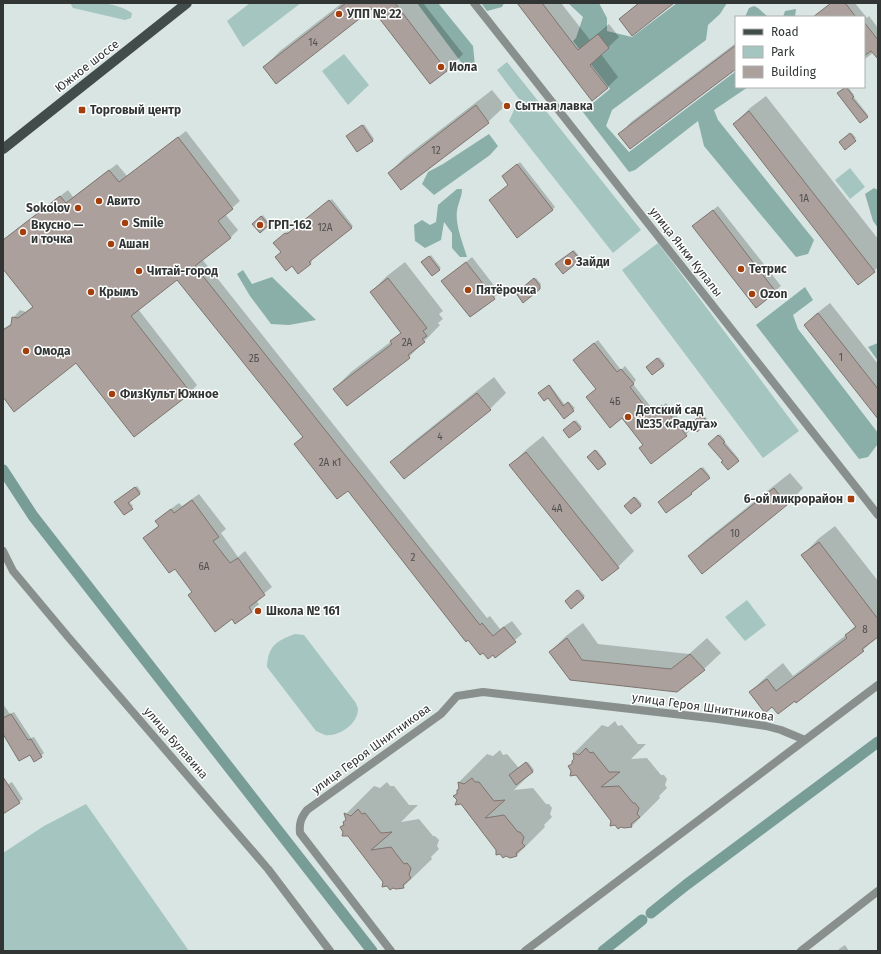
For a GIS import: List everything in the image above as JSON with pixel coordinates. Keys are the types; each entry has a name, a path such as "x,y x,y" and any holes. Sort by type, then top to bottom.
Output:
{"main road":[{"name":"Южное шоссе","path":"3,149 187,3"}],"street":[{"name":"улица Янки Купалы","path":"474,3 878,515"},
{"name":"улица Булавина","path":"3,551 13,571 268,869 330,951"},
{"path":"525,951 878,685"},
{"name":"улица Героя Шнитникова","path":"391,951 300,833 299,825 307,810 441,714 457,696 483,692 498,693 718,719 766,726 805,740"},
{"path":"801,951 878,891"}],"green space":[{"path":"70,3 110,4 132,13 131,18 125,20 73,8"},
{"path":"250,3 301,3 243,47 227,21"},
{"path":"417,3 438,3 473,46 475,66 466,69"},
{"path":"481,3 504,3 502,7 487,11"},
{"path":"568,3 599,3 607,18 607,31 632,37 677,3 727,3 720,14 708,25 706,40 612,110 606,126 629,152 735,72 735,88 747,88 714,110 718,120 814,240 808,254 796,257 704,146 698,121 635,170 629,172 576,103 593,103 610,89 573,41 576,38 583,17"},
{"path":"754,6 767,16 745,16 749,8"},
{"path":"796,9 795,16 783,16 785,11"},
{"path":"344,54 369,85 348,105 322,71"},
{"path":"507,62 641,230 613,253 509,121 519,99 497,70"},
{"path":"489,134 498,146 490,155 434,195 422,184 428,172"},
{"path":"850,168 865,187 850,199 835,180"},
{"path":"874,188 878,190 878,228 873,221 865,194"},
{"path":"457,189 462,189 457,222 467,257 460,257 452,248 452,233 444,222 441,240 425,248 415,241 414,225 422,220 430,225 436,222 438,205"},
{"path":"658,243 799,431 763,458 622,270"},
{"path":"243,270 252,284 272,277 316,320 289,325 271,324 250,296 237,274"},
{"path":"805,287 813,300 793,315 798,329 878,433 877,445 868,457 859,459 756,325"},
{"path":"878,343 878,361 868,347"},
{"path":"747,600 766,625 745,641 725,617"},
{"path":"295,634 304,635 356,703 358,709 355,720 342,732 325,735 316,731 267,667 269,654 274,645"},
{"path":"86,804 189,951 3,951 3,853 44,826"}],"building":[{"path":"346,3 395,3 447,71 430,84 372,9 276,84 263,67"},
{"path":"517,3 542,3 578,50 598,34 609,48 590,65 608,88 592,101"},
{"path":"639,3 674,3 632,36 619,19"},
{"path":"831,3 845,3 855,16 814,16"},
{"path":"865,23 878,40 878,59 871,51 865,55"},
{"path":"735,46 735,70 630,149 618,134"},
{"path":"847,88 854,97 852,98 868,117 860,123 837,93"},
{"path":"476,105 489,123 401,190 388,173"},
{"path":"749,111 875,272 858,285 733,124"},
{"path":"362,125 373,141 357,152 346,136"},
{"path":"850,133 856,141 845,150 839,142"},
{"name":"Крымъ","path":"178,137 233,209 218,221 231,238 195,266 480,625 482,623 493,636 504,627 516,642 495,658 493,655 488,659 483,653 480,655 468,640 466,642 348,491 337,499 294,444 303,437 177,280 131,316 191,393 134,437 76,363 14,412 3,397 3,330 11,325 12,317 18,318 33,307 3,269 3,240 60,196 66,203 109,170 119,182"},
{"path":"517,164 553,210 517,238 489,200 508,185 502,176"},
{"path":"329,200 352,228 309,262 311,264 298,274 292,266 286,271 275,257 281,252 273,243 285,233 287,234"},
{"name":"Тетрис","path":"713,210 776,292 756,308 692,226"},
{"name":"ГРП-162","path":"261,216 269,225 260,233 252,224"},
{"name":"Зайди","path":"573,251 580,260 563,274 555,264"},
{"path":"429,256 440,270 432,276 421,262"},
{"name":"Пятёрочка","path":"466,262 495,299 470,317 441,281"},
{"path":"388,278 427,328 423,331 427,336 422,339 425,342 408,355 410,358 347,406 333,389 392,344 390,341 401,333 370,292"},
{"path":"534,278 540,286 540,289 523,303 516,293"},
{"path":"818,313 878,389 878,419 804,325"},
{"path":"594,343 617,372 621,369 634,384 630,387 651,414 662,405 687,436 651,464 639,448 643,445 622,418 610,428 586,397 596,389 573,360"},
{"path":"657,358 664,366 652,375 646,367"},
{"path":"549,385 563,406 568,402 574,411 564,419 548,398 544,401 538,393"},
{"path":"477,393 491,410 404,479 390,462"},
{"path":"701,415 708,422 697,432 690,424"},
{"path":"574,421 581,429 569,438 563,430"},
{"path":"718,435 739,461 728,470 721,462 723,461 708,444"},
{"path":"595,450 606,464 598,470 587,457"},
{"path":"526,452 619,568 602,581 509,465"},
{"path":"701,468 710,478 691,493 692,494 666,513 658,502"},
{"path":"135,487 140,494 128,503 133,509 124,515 114,502"},
{"path":"774,488 787,505 702,574 688,556"},
{"path":"634,497 641,506 631,514 624,506"},
{"path":"192,500 219,537 213,541 230,563 238,558 265,595 249,607 252,612 235,624 232,619 215,632 188,595 192,592 175,569 169,573 143,538 159,526 155,521 171,509 174,513"},
{"path":"819,542 878,619 878,637 862,649 864,651 796,703 795,701 778,714 772,707 765,713 749,692 767,679 776,691 847,638 845,635 856,627 801,555"},
{"path":"577,590 584,598 571,609 565,601"},
{"path":"567,638 582,660 671,669 690,654 705,670 677,692 570,680 549,652"},
{"path":"11,714 28,740 31,739 42,757 34,762 30,755 19,761 3,734 3,718"},
{"path":"586,748 590,753 593,752 609,772 620,772 601,787 619,786 639,808 637,814 640,817 631,824 632,827 621,827 618,829 615,825 610,826 611,821 576,775 570,776 571,771 568,766 572,764 574,759 573,753 579,755"},
{"path":"526,762 533,772 516,785 509,775"},
{"path":"3,777 20,803 3,814"},
{"path":"472,778 475,782 479,782 494,801 505,800 485,818 504,815 518,832 520,832 524,837 522,843 525,846 516,853 517,856 510,858 506,856 503,858 500,854 496,855 496,850 461,804 455,805 457,800 453,796 457,794 457,790 459,789 458,782 464,784"},
{"path":"358,809 362,814 365,813 381,833 392,832 371,850 391,847 404,864 407,863 411,868 409,875 411,878 403,885 404,888 393,888 390,890 387,886 382,887 383,882 348,836 342,836 343,832 340,827 344,825 343,822 346,820 344,813 351,816"}],"waterway":[{"path":"3,470 33,516 372,951"},
{"path":"651,913 686,885 878,742"},
{"path":"603,951 642,920"}],"place":[{"name":"УПП № 22","path":"339,14"},
{"name":"Иола","path":"441,67"},
{"name":"Сытная лавка","path":"507,106"},
{"name":"Торговый центр","path":"82,110"},
{"name":"Авито","path":"99,201"},
{"name":"Sokolov","path":"78,208"},
{"name":"Smile","path":"125,223"},
{"name":"ГРП-162","path":"260,225"},
{"name":"Вкусно — и точка","path":"23,232"},
{"name":"Ашан","path":"111,244"},
{"name":"Зайди","path":"568,262"},
{"name":"Тетрис","path":"741,269"},
{"name":"Читай-город","path":"139,271"},
{"name":"Пятёрочка","path":"468,290"},
{"name":"Крымъ","path":"91,292"},
{"name":"Ozon","path":"752,294"},
{"name":"Омода","path":"26,351"},
{"name":"ФизКульт Южное","path":"112,394"},
{"name":"Детский сад №35 «Радуга»","path":"628,417"},
{"name":"6-ой микрорайон","path":"851,499"},
{"name":"Школа № 161","path":"258,611"}]}
